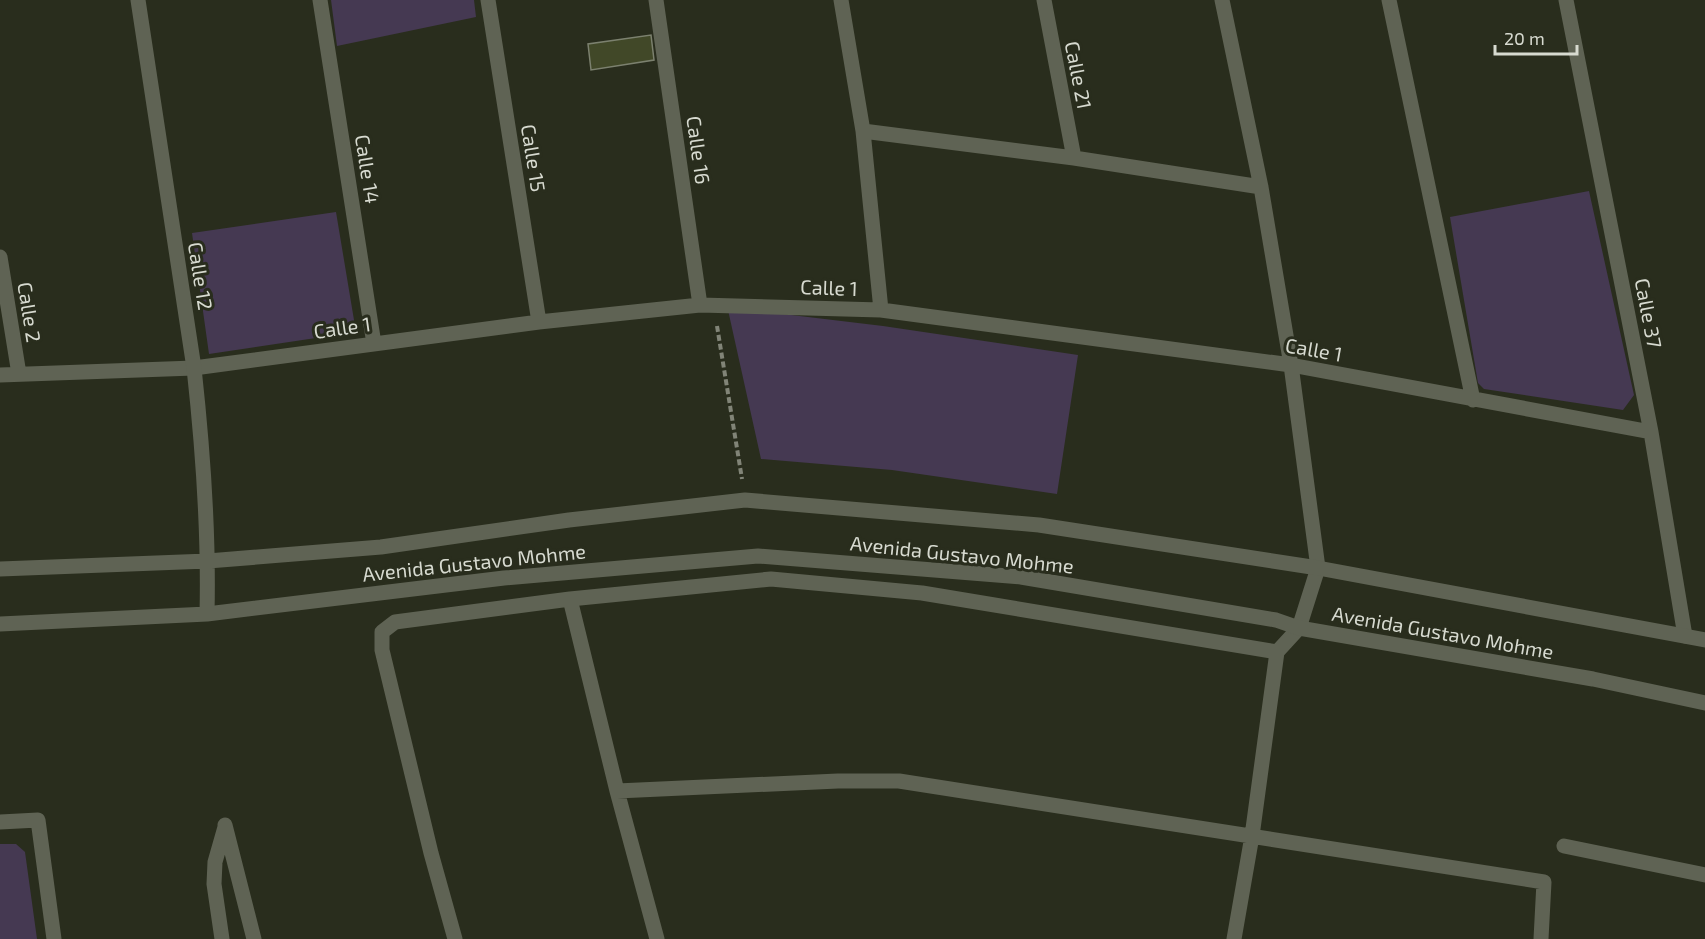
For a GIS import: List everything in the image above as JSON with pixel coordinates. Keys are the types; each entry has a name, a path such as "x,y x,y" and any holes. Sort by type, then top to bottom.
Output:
{"street":[{"name":"Calle 12","path":"138,0 194,368 208,561"},
{"name":"Calle 14","path":"320,0 374,344"},
{"name":"Calle 15","path":"489,0 539,322"},
{"name":"Calle 16","path":"656,0 707,305"},
{"path":"841,0 863,131 882,310"},
{"name":"Calle 21","path":"1044,0 1074,158"},
{"path":"1222,0 1261,187 1292,365 1318,568 1299,627 1277,652 1252,837 1233,939"},
{"path":"1389,0 1473,400"},
{"name":"Calle 37","path":"1566,0 1651,432 1685,636"},
{"path":"863,131 1074,158 1146,171 1261,187"},
{"name":"Calle 2","path":"0,256 19,374"},
{"name":"Calle 1","path":"0,375 194,368 539,322 707,305 882,310 1292,365 1651,432"},
{"name":"Avenida Gustavo Mohme","path":"0,569 208,561 381,547 569,520 745,500 1039,525 1318,568 1705,640"},
{"name":"Avenida Gustavo Mohme","path":"0,624 207,614 504,578 758,556 1021,577 1276,620 1299,627 1593,680 1705,703"},
{"path":"207,614 208,561"},
{"path":"455,939 431,853 382,650 382,632 395,622 570,598 771,579 922,592 1277,652"},
{"path":"570,598 617,791 657,939"},
{"path":"617,791 838,781 898,782 1544,882 1541,939"},
{"path":"0,822 38,820 54,939"},
{"path":"222,939 214,884 215,862 225,825 254,939"},
{"path":"1564,846 1705,875"}],"path":[{"path":"707,305 745,500"}],"shaded area":[{"path":"331,0 474,0 476,17 337,46"},
{"path":"1589,191 1634,395 1623,410 1484,389 1478,383 1450,217"},
{"path":"336,212 356,332 209,354 192,233"},
{"path":"728,310 749,310 883,326 1078,355 1057,494 892,470 761,459"},
{"path":"0,844 16,844 25,852 37,939 0,939"}],"building":[{"path":"651,35 654,60 591,70 588,44"}]}
